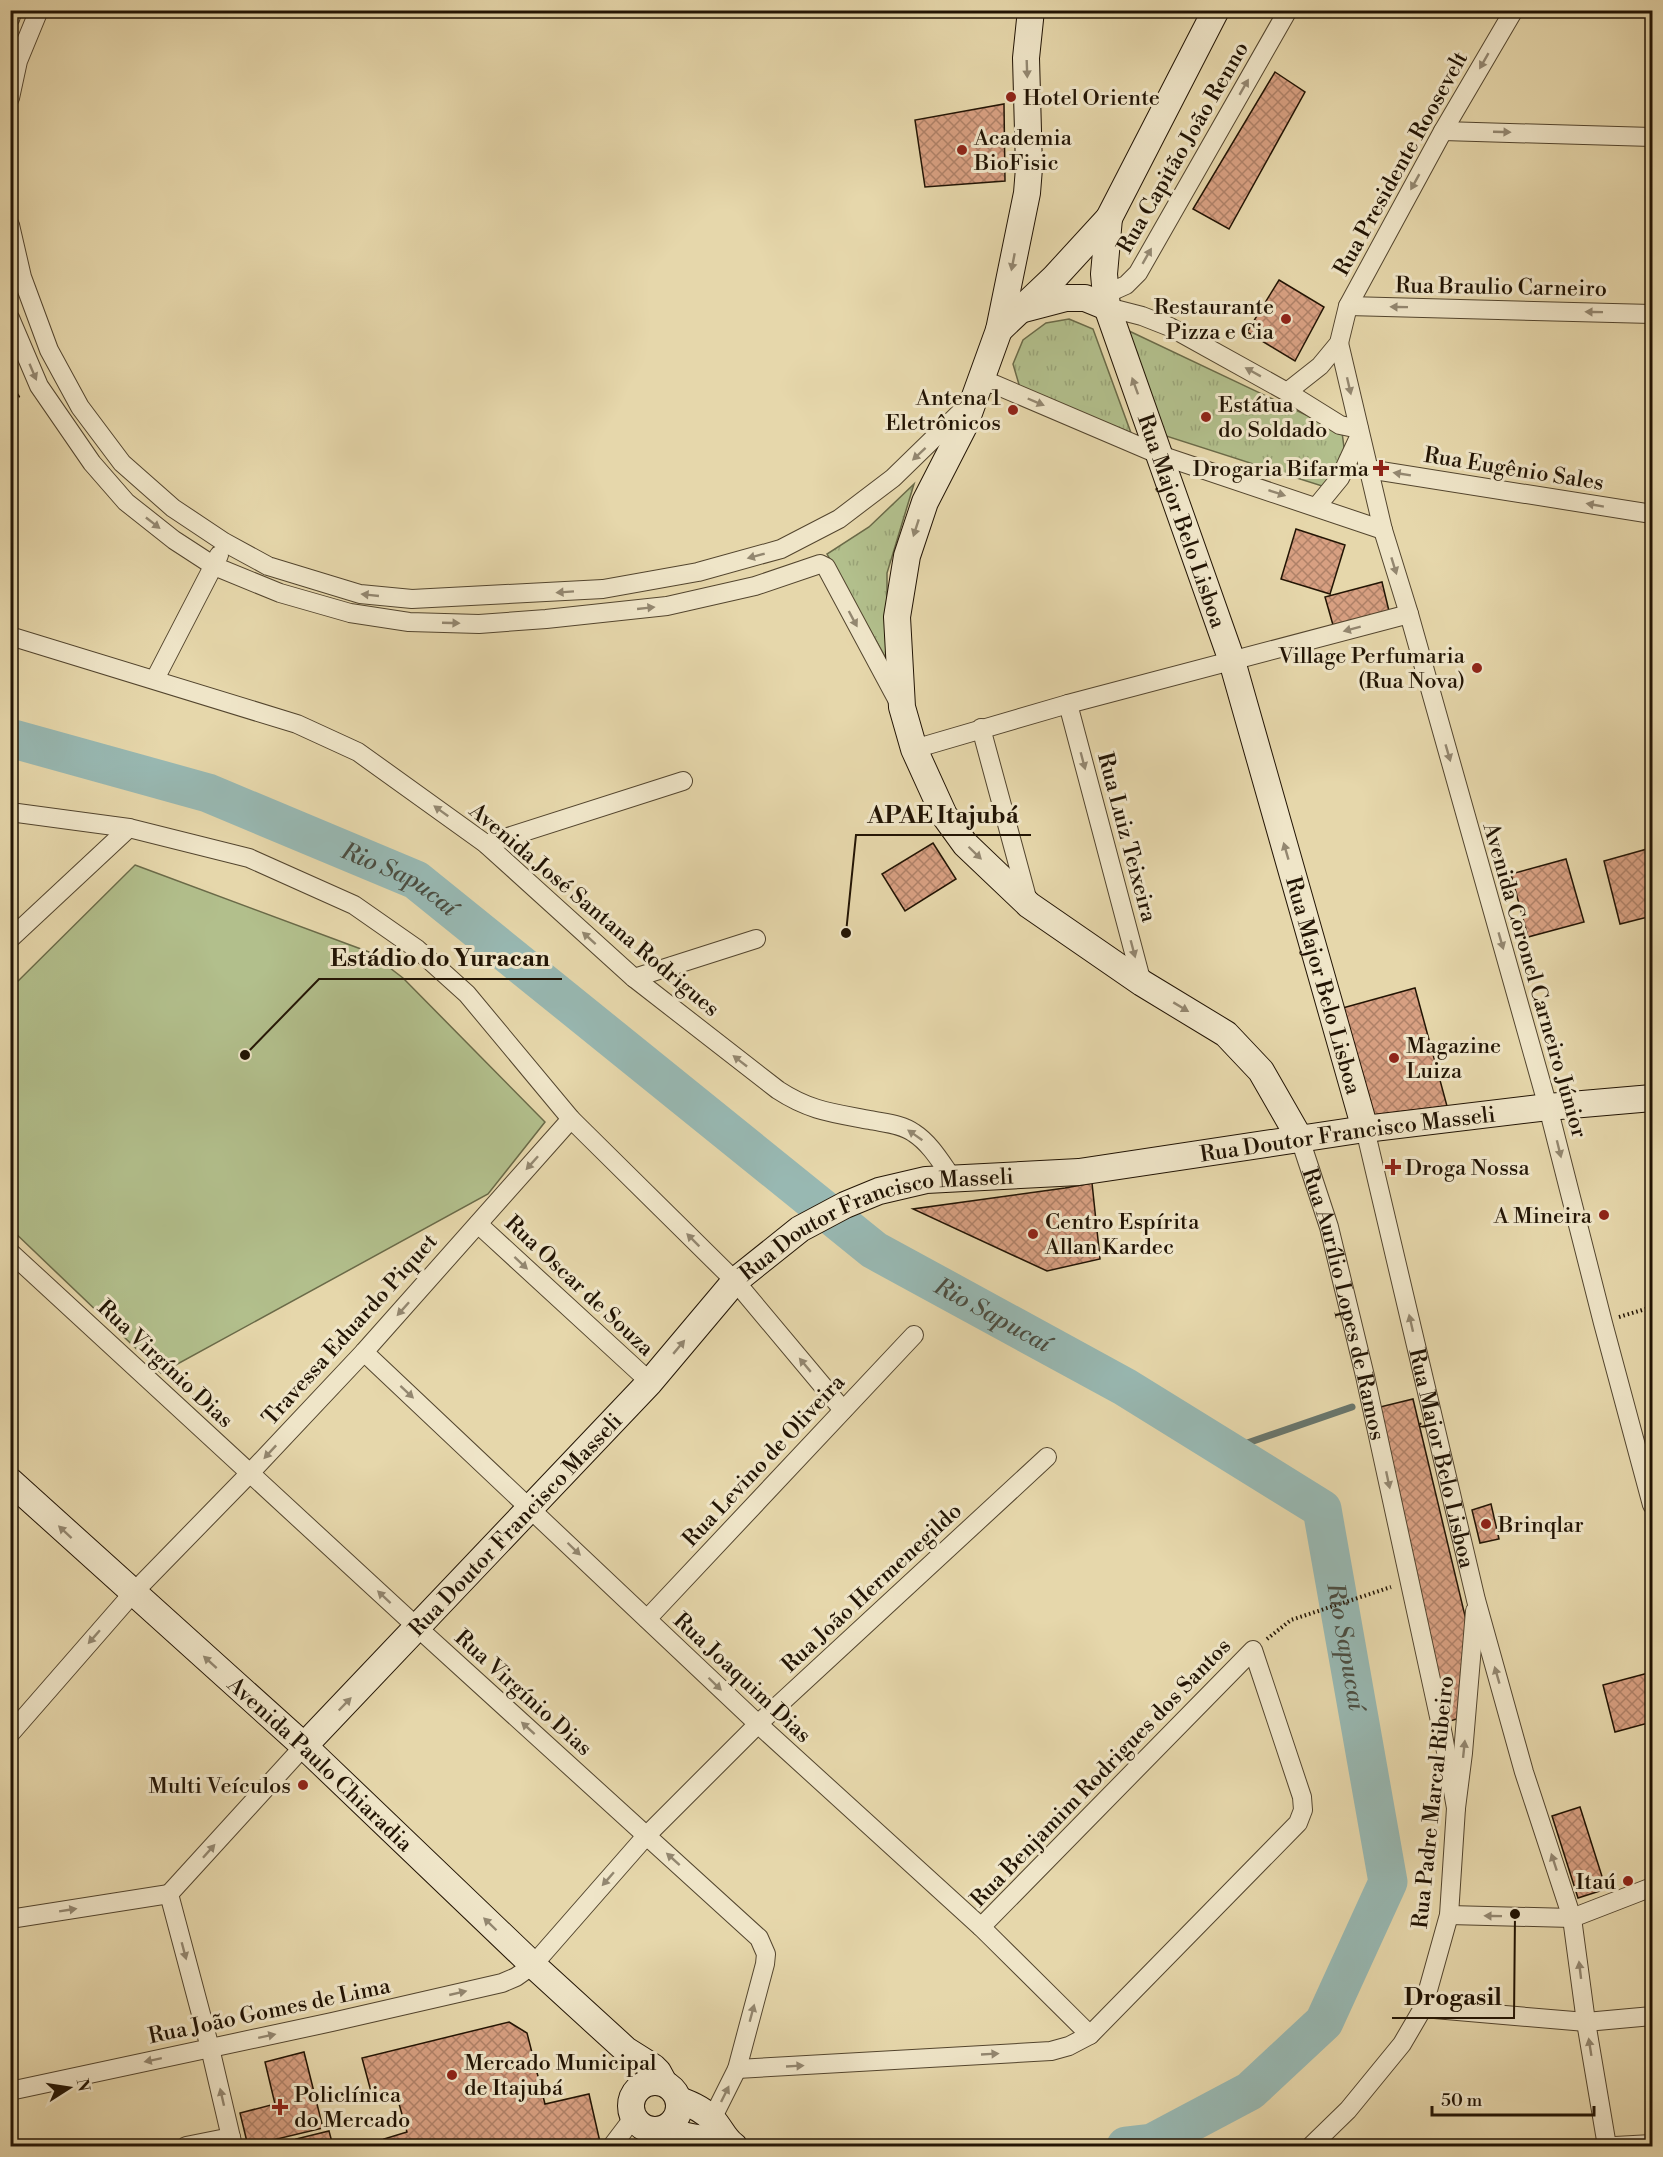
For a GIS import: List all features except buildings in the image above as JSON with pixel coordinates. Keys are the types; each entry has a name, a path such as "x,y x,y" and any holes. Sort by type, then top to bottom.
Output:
{"main road":[{"name":"Rua Aurílio Lopes de Ramos","path":"1031,10 1026,58 1029,168 1027,193 999,330 965,424 925,502 907,556 897,616 902,707 914,748 944,815 965,843 1029,905 1142,983 1226,1034 1261,1071 1300,1139"},
{"path":"999,330 1054,278 1109,218 1216,10"},
{"name":"Rua Major Belo Lisboa","path":"1109,218 1104,274 1106,301 1232,661 1365,1129"},
{"path":"1018,311 1066,298 1106,301"},
{"name":"Rua Doutor Francisco Masseli","path":"304,1746 532,1509 650,1382 735,1281 758,1260 800,1229 845,1205 879,1191 926,1180 1079,1172 1365,1129 1548,1107 1653,1098"},
{"name":"Avenida Paulo Chiaradia","path":"11,1483 304,1746 532,1965 626,2050 653,2067 671,2092 699,2108 712,2120 730,2144"},
{"path":"626,2050 634,2105 646,2128 660,2135 674,2121 679,2111 671,2092 648,2083 640,2087 634,2105"},
{"name":"Avenida Paulo Chiaradia","path":"660,2135 679,2135 730,2144"}],"street":[{"path":"10,19 13,10"},
{"path":"10,98 18,61 39,10"},
{"name":"Rua Capitão João Renno","path":"1106,301 1138,273 1288,10"},
{"name":"Rua Presidente Roosevelt","path":"1339,343 1348,306 1443,131 1514,10"},
{"path":"1443,131 1653,137"},
{"path":"10,225 22,277 49,350 80,407 122,463 173,508 224,543 268,566 360,594 412,600 603,589 698,572 781,549 838,519 893,478 979,388 1160,454 1383,530"},
{"path":"1106,301 1170,327 1287,392 1340,425 1360,432 1340,478 1317,506"},
{"name":"Rua Braulio Carneiro","path":"1348,306 1653,314"},
{"path":"10,318 39,386 92,464 126,502 174,540 214,566 280,593 351,613 409,622 479,624 667,606 755,586 820,564 826,567 902,707"},
{"path":"1287,392 1320,366 1339,343"},
{"name":"Avenida Coronel Carneiro Júnior","path":"1339,343 1383,530 1409,614 1548,1107 1653,1506"},
{"name":"Rua Eugênio Sales","path":"1368,469 1653,514"},
{"path":"155,679 224,543"},
{"path":"914,748 1068,704 1409,614"},
{"name":"Avenida José Santana Rodrigues","path":"10,636 297,724 358,752 486,844 634,978 784,1095 821,1111 900,1126 914,1132 927,1144 953,1179"},
{"name":"Rua Luiz Teixeira","path":"1068,704 1142,983"},
{"path":"981,728 1029,905"},
{"path":"486,844 683,781"},
{"path":"10,812 129,828 249,858 354,905 417,949 467,994 571,1119 735,1281 843,1410"},
{"path":"10,939 129,828"},
{"path":"634,978 756,939"},
{"name":"Travessa Eduardo Piquet","path":"10,1734 133,1593 364,1352 571,1119"},
{"name":"Rua Major Belo Lisboa","path":"1365,1129 1476,1600 1524,1772 1572,1917 1606,2146"},
{"name":"Rua Aurílio Lopes de Ramos","path":"1300,1139 1329,1227 1365,1376 1443,1735 1456,1808"},
{"name":"Rua Oscar de Souza","path":"478,1224 650,1382"},
{"name":"Rua Virgínio Dias","path":"10,1252 759,1938 764,1945 765,1964 737,2069 712,2120"},
{"name":"Rua Levino de Oliveira","path":"647,1619 914,1335"},
{"name":"Rua Joaquim Dias","path":"364,1352 758,1724 981,1928 1090,2035"},
{"name":"Rua João Hermenegildo","path":"532,1965 646,1836 758,1724 1047,1457"},
{"name":"Rua Padre Marcal Ribeiro","path":"1311,2146 1348,2110 1402,2044 1423,2007 1449,1915 1456,1808 1464,1753 1476,1600"},
{"path":"737,2069 1051,2051 1069,2046 1090,2035 1298,1823 1303,1810 1302,1797 1253,1650"},
{"name":"Rua Benjamim Rodrigues dos Santos","path":"981,1928 1253,1650"},
{"path":"10,1919 170,1894 304,1746"},
{"path":"1449,1915 1572,1917 1653,1887"},
{"path":"170,1894 232,2142 186,2146"},
{"name":"Rua João Gomes de Lima","path":"10,2091 502,1983 516,1977 532,1965"},
{"path":"1423,2007 1586,2022 1653,2016"},
{"path":"612,2146 634,2105"},
{"path":"1615,2146 1653,2144"}],"path":[{"path":"1603,1323 1653,1307"},
{"path":"1253,1650 1291,1620 1392,1587"}],"green space":[{"path":"1069,319 1093,329 1131,433 1020,388 1013,364 1023,340 1046,323"},
{"path":"1127,330 1342,432 1346,463 1325,487 1166,436"},
{"path":"914,484 887,573 887,660 827,554 869,527"},
{"path":"135,865 369,952 403,978 545,1122 488,1194 161,1373 11,1229 11,988"}],"waterway":[{"name":"Rio Sapucaí","path":"10,738 208,793 416,880 874,1250 1125,1387 1322,1509 1388,1882 1324,2022 1250,2091 1152,2143 1126,2146"},
{"path":"1227,1450 1352,1407"}],"place":[{"name":"Hotel Oriente","path":"1011,97"},
{"name":"Academia BioFisic","path":"962,150"},
{"name":"Restaurante Pizza e Cia","path":"1286,319"},
{"name":"Antena 1 Eletrônicos","path":"1013,410"},
{"name":"Estátua do Soldado","path":"1206,417"},
{"name":"Drogaria Bifarma","path":"1381,468"},
{"name":"Village Perfumaria (Rua Nova)","path":"1477,668"},
{"name":"APAE Itajubá","path":"846,933"},
{"name":"Estádio do Yuracan","path":"245,1055"},
{"name":"Magazine Luiza","path":"1394,1058"},
{"name":"Droga Nossa","path":"1393,1167"},
{"name":"A Mineira","path":"1604,1215"},
{"name":"Centro Espírita Allan Kardec","path":"1033,1234"},
{"name":"Brinqlar","path":"1486,1524"},
{"name":"Multi Veículos","path":"303,1785"},
{"name":"Itaú","path":"1628,1881"},
{"name":"Drogasil","path":"1515,1914"},
{"name":"Mercado Municipal de Itajubá","path":"452,2075"},
{"name":"Policlínica do Mercado","path":"280,2107"}]}
